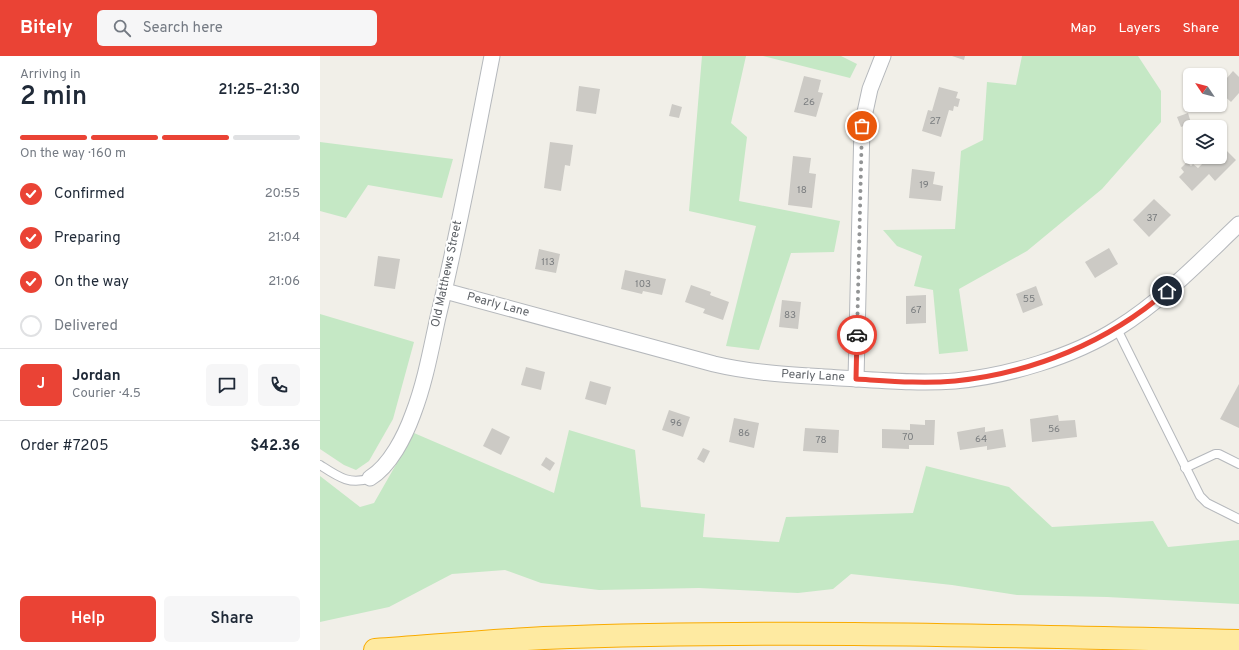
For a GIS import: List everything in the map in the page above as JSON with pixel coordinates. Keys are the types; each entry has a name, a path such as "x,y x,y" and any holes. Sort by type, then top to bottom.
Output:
{"highway":[{"path":"375,650 542,638 682,635 880,635 1239,641"}],"street":[{"name":"Old Matthews Street","path":"370,478 384,468 393,455 413,415 419,396 445,291 492,56"},
{"path":"856,379 862,126 870,89 883,56"},
{"name":"Pearly Lane","path":"445,291 729,368 783,375 922,382 954,381 985,377 1060,356 1117,329 1157,299 1239,224"}],"lane":[{"path":"1117,329 1195,488 1207,503 1239,519"},
{"path":"1185,468 1215,454 1224,456 1239,464"},
{"path":"320,465 343,479 356,482 370,478"}],"green space":[{"path":"702,56 746,56 731,123 747,137 739,201 840,221 834,252 791,253 759,350 726,346 756,226 689,211"},
{"path":"763,56 841,56 857,64 850,78"},
{"path":"1022,56 1138,56 1161,91 1161,122 1102,189 1027,251 959,289 968,351 939,354 933,290 914,286 922,256 897,246 883,230 955,229 961,151 983,140 987,82 1016,85"},
{"path":"320,142 453,159 442,198 368,185 346,218 320,211"},
{"path":"320,314 414,342 393,419 369,461 356,470 344,465 320,449"},
{"path":"569,430 635,450 641,507 705,514 703,537 779,542 786,517 913,513 926,466 1009,487 1052,527 1153,521 1168,547 1239,540 1239,604 1107,597 1017,595 952,585 851,574 833,589 798,593 699,588 599,590 541,583 505,570 452,574 389,607 320,622 320,476 360,507 374,503 414,433 554,493"}],"building":[{"path":"952,56 965,56 964,60"},
{"path":"1233,71 1239,77 1239,93 1231,102 1227,98 1227,78"},
{"path":"804,76 821,80 818,92 823,93 816,117 794,112"},
{"path":"579,86 600,89 596,114 576,111"},
{"path":"939,87 958,92 956,98 960,99 958,107 954,106 953,111 949,110 941,137 922,131 928,110 932,111"},
{"path":"672,104 682,107 679,118 669,116"},
{"path":"1188,113 1190,120 1183,120 1183,126 1181,127 1177,117"},
{"path":"550,142 573,145 570,166 565,165 561,191 544,188"},
{"path":"1227,151 1236,160 1215,181 1209,174 1192,191 1179,177 1184,172 1181,168 1185,164 1189,164 1191,166 1193,164 1198,168 1202,164 1227,164"},
{"path":"793,156 811,158 809,173 816,174 812,208 788,205"},
{"path":"912,169 935,172 933,184 943,186 941,201 909,198"},
{"path":"1154,199 1171,215 1149,237 1133,220"},
{"path":"1109,248 1118,264 1095,278 1085,262"},
{"path":"539,249 560,254 556,273 535,269"},
{"path":"378,256 400,259 395,289 374,286"},
{"path":"625,270 666,279 662,295 643,291 642,294 621,289"},
{"path":"691,285 711,292 710,295 729,302 723,320 703,313 705,309 685,302"},
{"path":"1036,286 1043,305 1023,313 1016,294"},
{"path":"926,295 926,323 906,324 906,296"},
{"path":"782,300 801,302 798,329 779,327"},
{"path":"526,367 545,372 541,390 521,385"},
{"path":"590,381 611,387 606,405 585,399"},
{"path":"1239,384 1239,428 1220,419"},
{"path":"669,410 690,417 683,437 662,430"},
{"path":"1058,415 1059,421 1075,420 1077,437 1032,442 1030,419"},
{"path":"734,418 759,423 754,448 729,442"},
{"path":"925,420 935,420 934,445 909,445 909,449 882,448 882,429 910,430 910,424 925,425"},
{"path":"985,427 985,432 1003,429 1006,447 987,450 987,446 960,450 957,432"},
{"path":"492,428 510,437 501,455 483,446"},
{"path":"805,428 839,430 838,453 803,451"},
{"path":"703,448 710,451 704,463 697,459"},
{"path":"546,457 555,463 550,471 541,465"}],"way so far":[{"path":"857,335 862,126"}],"route":[{"path":"857,335 856,379 922,382 954,381 985,377 1016,370 1060,356 1089,343 1117,329 1167,291"}]}
